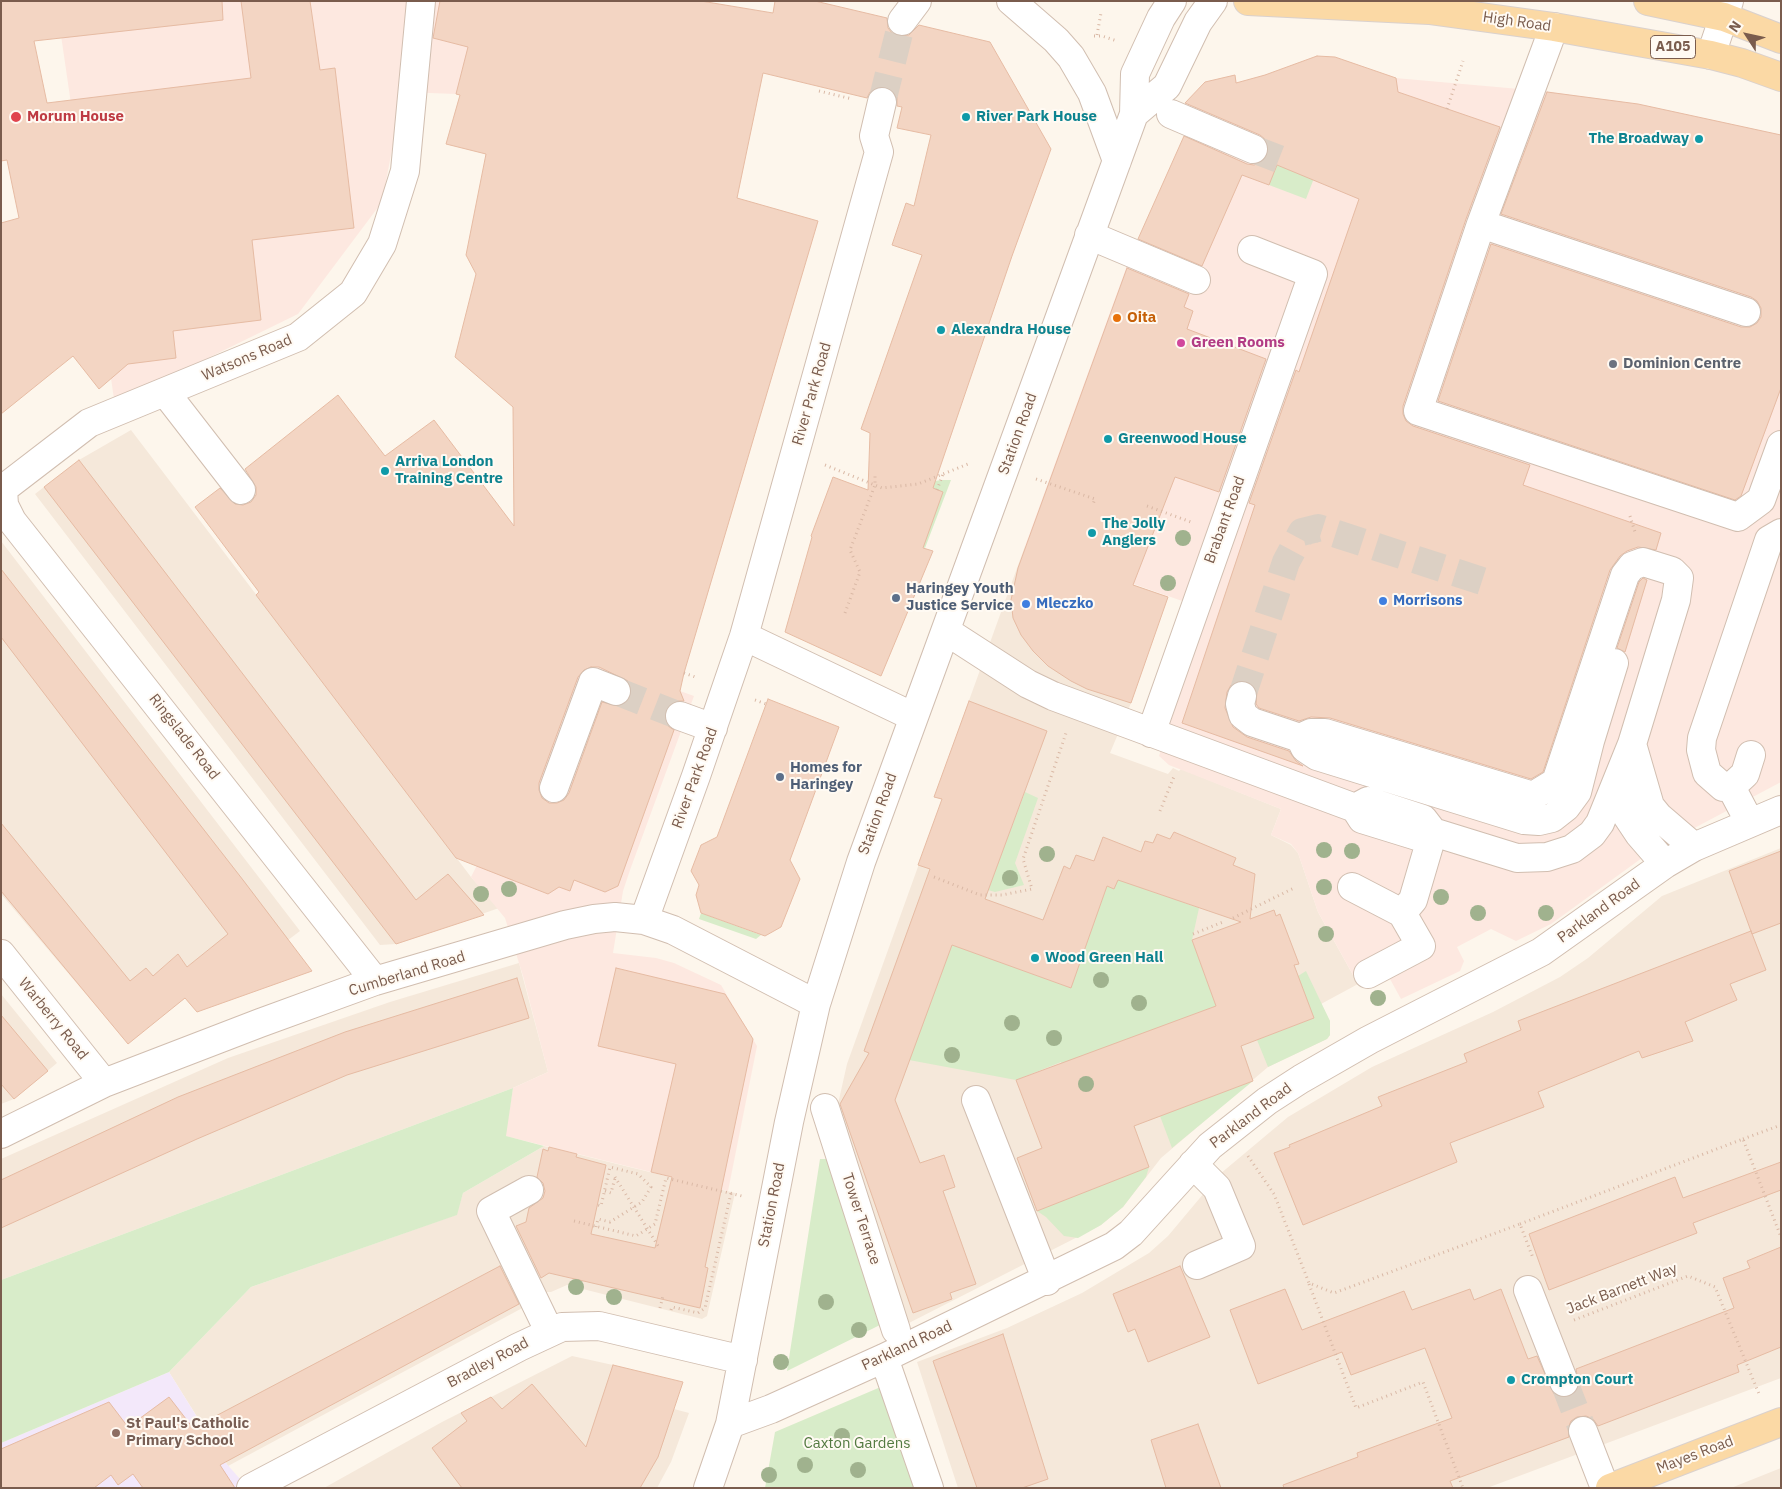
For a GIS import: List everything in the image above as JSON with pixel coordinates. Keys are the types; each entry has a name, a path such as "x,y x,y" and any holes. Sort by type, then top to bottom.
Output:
{"main road":[{"name":"High Road","path":"1248,1 1429,10 1554,27 1711,55 1742,63 1781,77"},
{"path":"1648,1 1727,9 1781,39"},
{"name":"Mayes Road","path":"1610,1488 1781,1422"}],"street":[{"name":"Watsons Road","path":"2,488 89,423 298,337 353,293 382,244 405,171 421,1"},
{"path":"1011,1 1056,40 1071,57 1092,93 1117,160"},
{"name":"Station Road","path":"708,1488 730,1424 789,1122 816,1004 861,862 1134,114 1135,74 1161,18 1172,1"},
{"name":"Station Road","path":"1134,114 1167,86 1198,22 1213,1"},
{"path":"1711,55 1727,9"},
{"path":"1554,27 1481,224 1418,411 1738,517 1762,500 1781,444"},
{"name":"River Park Road","path":"644,920 744,636 879,152 874,136 882,102"},
{"path":"1171,114 1253,149"},
{"path":"1481,224 1746,312"},
{"path":"1089,235 1196,280"},
{"name":"Brabant Road","path":"1150,733 1313,274 1252,250"},
{"path":"165,392 241,490"},
{"name":"Ringslade Road","path":"2,488 4,505 12,521 375,981"},
{"path":"1749,510 1775,537 1702,738 1702,760 1707,773 1723,787 1731,787 1745,774 1751,755"},
{"path":"946,632 1028,684 1053,696 1150,733 1355,808 1368,801 1423,819 1433,832 1491,852 1517,858 1547,857 1572,849 1592,834 1600,823 1632,744 1675,604 1668,584 1656,577 1644,578 1636,593 1590,740 1577,792 1566,807 1552,818 1539,821 1524,820 1317,756 1305,748 1300,738 1252,722 1243,715 1240,704 1242,696"},
{"path":"744,636 914,717"},
{"path":"554,788 594,682 616,691"},
{"path":"680,716 713,728"},
{"path":"1632,744 1650,806 1659,818 1694,847"},
{"path":"1616,785 1627,816 1639,834 1666,864"},
{"path":"1731,787 1750,823"},
{"name":"Parkland Road","path":"730,1424 771,1409 884,1358 1100,1254 1131,1233 1193,1164 1229,1130 1267,1101 1335,1060 1541,952 1666,864 1694,847 1781,810"},
{"path":"1402,912 1413,900 1433,832"},
{"path":"1352,888 1402,912 1421,946 1368,974"},
{"name":"Cumberland Road","path":"1,1134 104,1083 375,981 565,925 615,917 644,920 704,945 816,1004"},
{"name":"Warberry Road","path":"1,954 104,1083"},
{"path":"976,1100 1047,1281"},
{"name":"Tower Terrace","path":"825,1108 896,1330"},
{"path":"1193,1164 1217,1188 1241,1246 1197,1265"},
{"path":"529,1190 485,1209 549,1331"},
{"path":"1528,1290 1564,1382"},
{"name":"Bradley Road","path":"251,1488 278,1481 549,1331 574,1326 599,1326 743,1360"},
{"path":"884,1358 929,1488"},
{"path":"1583,1431 1604,1488"}],"path":[{"path":"1097,35 1102,13"},
{"path":"1447,109 1463,61"},
{"path":"818,91 843,97"},
{"path":"818,462 882,488 918,484 968,464"},
{"path":"845,613 860,572 850,550 875,485 876,474"},
{"path":"937,490 943,474"},
{"path":"1036,479 1094,499 1093,504"},
{"path":"1147,506 1220,532"},
{"path":"759,702 766,704"},
{"path":"934,877 980,895 1002,895 1032,889 1023,859 1067,730"},
{"path":"1160,811 1175,774 1171,771"},
{"path":"1233,918 1294,888"},
{"path":"1193,934 1223,922"},
{"path":"1309,1283 1334,1293 1781,1125"},
{"path":"1229,1130 1274,1194 1356,1408 1423,1382 1463,1488"},
{"path":"1743,1139 1781,1237"},
{"path":"596,1227 598,1219 610,1222 642,1202 650,1187 638,1174 610,1167 601,1206 598,1205"},
{"path":"605,1191 611,1193 615,1178 660,1249"},
{"path":"574,1221 636,1236 655,1224 666,1178 742,1196"},
{"path":"678,1308 698,1313 705,1308 731,1193"},
{"path":"1520,1224 1534,1261"},
{"name":"Jack Barnett Way","path":"1568,1322 1688,1276 1715,1287 1758,1394"},
{"path":"660,1308 663,1296"}],"shaded area":[{"path":"56,1 577,1 518,110 456,94 403,92 382,202 298,314 204,360 114,399"},
{"path":"1317,56 1335,57 1395,78 1542,91 1638,104 1781,135 1781,782 1653,850 1551,924 1516,941 1491,929 1457,947 1464,961 1460,971 1401,999 1385,970 1358,984 1318,912 1298,853 1291,844 1271,835 1281,809 1169,765 1159,756 1208,610 1025,546 1129,260 1189,125 1178,111 1205,82 1235,75 1237,83"},
{"path":"131,430 471,877 499,908 396,944 380,945 35,494 79,460"},
{"path":"1,541 300,931 238,978 214,946 187,967 178,954 160,970 172,985 160,1017 128,1044 1,894"},
{"path":"1025,546 1168,597 1131,703 1110,753 1168,774 1173,768 1179,771 1181,769 1281,809 1271,835 1291,845 1298,853 1318,912 1358,984 1321,1004 1330,1021 1330,1035 1327,1039 1268,1067 1161,1158 1123,1207 1101,1225 903,1326 838,1104 847,1064 942,800 934,797"},
{"path":"589,643 680,691 694,696 623,891 613,953 656,958 674,963 721,985 757,1046 728,1191 505,1136 513,1088 548,1072 523,976 505,918 471,877"},
{"path":"1781,848 1781,1378 1487,1488 958,1488 917,1362 1007,1328 1082,1293 1149,1253 1168,1236 1220,1174 1288,1117 1372,1067 1493,1012 1560,977 1588,958 1662,896"},
{"path":"519,963 548,1072 513,1088 1,1280 1,1159 228,1058 390,1002"},
{"path":"1,994 57,1063 14,1099 1,1104"},
{"path":"544,1146 735,1193 707,1316 702,1319 567,1285 551,1292 544,1292 541,1298 228,1466 169,1372 251,1287 456,1215 463,1193"},
{"path":"572,1356 613,1365 674,1409 689,1413 671,1462 657,1488 324,1488 442,1422"},
{"name":"St Paul's Catholic Primary School","path":"169,1372 225,1462 248,1488 1,1488 1,1443"},
{"path":"1781,1468 1781,1488 1731,1488"}],"green space":[{"path":"1324,152 1306,199 1269,185 1279,159"},
{"path":"951,480 925,548 902,539 929,482"},
{"path":"1025,792 1038,798 1015,863 1024,885 995,892 988,890"},
{"path":"1125,861 1136,886 1199,908 1192,940 1216,1006 1109,1046 1089,1134 1061,1062 1016,1080 909,1060 952,945 1071,988 1107,886 1114,889"},
{"path":"701,913 761,935 756,939 699,919"},
{"path":"1306,971 1330,1021 1330,1035 1327,1039 1268,1067 1257,1040 1314,1018 1298,976"},
{"path":"1253,1081 1172,1148 1160,1116"},
{"path":"513,1088 506,1136 544,1146 463,1193 457,1215 251,1287 169,1372 1,1443 1,1280"},
{"path":"820,1159 831,1159 882,1324 787,1371"},
{"path":"1149,1167 1146,1177 1123,1207 1101,1225 1078,1238 1064,1236 1046,1217 1037,1211"},
{"name":"Caxton Gardens","path":"883,1386 918,1488 765,1488 775,1432"}],"building":[{"path":"1,1 222,1 223,20 34,41 47,103 251,78 241,1 310,1 320,70 335,68 354,228 252,240 261,320 173,331 176,358 128,364 99,389 73,356 1,414 1,223 19,218 7,160 1,161"},
{"path":"440,1 701,1 773,13 775,1 815,1 887,18 888,28 892,33 900,36 909,35 919,25 990,42 1051,149 1012,256 933,488 943,492 923,548 933,551 881,676 785,632 811,536 833,477 868,490 870,433 861,429 922,255 892,245 906,203 914,206 931,135 897,128 902,107 897,106 897,97 892,90 886,87 877,87 870,92 867,98 763,73 737,198 818,221 684,673 680,691 684,701 670,704 666,710 665,719 668,726 674,730 618,886 605,892 574,880 570,891 559,887 548,894 456,858 256,595 259,592 195,507 220,488 235,504 243,505 251,502 256,495 256,487 245,469 338,395 385,456 434,420 514,526 513,407 455,357 476,274 466,255 486,154 446,144 460,95 456,94 468,47 433,38","holes":["591,667 599,667 628,681 631,688 631,696 626,703 619,706 602,702 569,793 564,800 557,803 549,803 542,798 539,783 578,677 584,670"]},
{"path":"1317,56 1335,57 1396,78 1398,92 1500,127 1466,219 1403,406 1403,414 1406,421 1413,426 1530,465 1523,485 1661,533 1656,550 1638,547 1627,551 1620,556 1610,570 1543,772 1531,779 1330,718 1311,717 1299,721 1259,708 1256,704 1257,691 1252,684 1245,681 1238,681 1231,685 1227,692 1225,708 1233,727 1247,737 1289,751 1296,761 1303,766 1182,723 1255,505 1249,503 1296,370 1299,372 1359,199 1277,165 1269,185 1242,175 1202,266 1138,239 1184,136 1247,164 1254,165 1262,162 1267,156 1268,147 1266,140 1260,135 1185,103 1205,82 1235,75 1236,83 1265,75"},
{"path":"1547,92 1638,104 1781,135 1781,388 1741,496 1735,500 1438,401 1491,244 1741,327 1750,327 1757,323 1761,317 1761,308 1757,301 1751,297 1501,214"},
{"path":"1127,268 1189,294 1184,307 1193,311 1187,329 1266,359 1219,492 1175,477 1133,585 1168,597 1131,703 1087,689 1048,666 1021,635 1013,618 1011,600 1018,568"},
{"path":"79,460 416,900 448,874 484,915 396,944 44,487"},
{"path":"1,569 312,971 197,1012 185,998 128,1044 1,891 1,823 130,981 146,968 153,976 178,954 187,967 228,934 1,637"},
{"path":"1643,578 1647,580 1625,652 1617,648 1639,582"},
{"name":"Homes for Haringey","path":"768,699 839,727 790,860 800,879 781,927 765,936 701,913 696,895 699,885 691,871 701,845 717,837"},
{"path":"969,701 1047,731 985,899 1043,920 1064,866 1070,869 1076,855 1094,861 1103,837 1141,852 1145,841 1153,843 1157,834 1170,839 1174,832 1236,858 1233,865 1255,874 1250,919 1274,910 1276,916 1280,914 1299,964 1294,965 1314,1018 1241,1046 1253,1081 1134,1126 1149,1167 1037,1211 1017,1158 1042,1148 1016,1080 1216,1006 1192,940 1241,922 1118,880 1114,889 1107,886 1071,988 952,945 895,1100 920,1163 944,1155 955,1187 943,1191 976,1284 950,1293 952,1299 913,1313 840,1104 869,1053 864,1051 930,869 918,865 942,799 934,797"},
{"path":"1781,851 1781,923 1752,934 1729,871"},
{"path":"1751,931 1766,970 1730,984 1737,1000 1685,1022 1693,1041 1642,1058 1639,1051 1538,1092 1544,1107 1450,1143 1457,1162 1303,1225 1274,1153 1382,1106 1378,1097 1467,1062 1464,1054 1521,1030 1518,1021"},
{"path":"616,968 725,994 753,1039 705,1267 708,1268 700,1308 549,1273 541,1278 516,1226 526,1222 529,1208 543,1198 545,1191 543,1183 537,1177 543,1149 548,1151 549,1147 577,1154 576,1157 606,1165 591,1234 655,1248 672,1177 651,1172 676,1064 598,1046"},
{"path":"517,978 529,1018 347,1075 197,1139 1,1228 1,1180 178,1097 345,1032"},
{"path":"1,1015 48,1071 14,1099 1,1084"},
{"path":"1781,1162 1781,1190 1693,1223 1697,1233 1549,1290 1529,1234 1675,1177 1683,1198"},
{"path":"1781,1247 1781,1347 1737,1365 1739,1372 1598,1426 1593,1419 1586,1416 1577,1417 1571,1421 1568,1428 1569,1437 1450,1481 1453,1488 1284,1488 1283,1485 1358,1457 1357,1453 1452,1418 1425,1348 1351,1375 1342,1352 1258,1384 1230,1310 1285,1289 1302,1330 1404,1291 1412,1310 1470,1289 1474,1300 1501,1289 1528,1359 1537,1356 1554,1394 1561,1397 1569,1397 1576,1392 1579,1385 1576,1369 1734,1308 1723,1278 1750,1268 1747,1261"},
{"path":"500,1266 519,1304 220,1465 235,1488 143,1488 133,1474 118,1485 111,1475 94,1488 1,1488 1,1449 109,1402 128,1427 169,1397 193,1428"},
{"path":"1180,1266 1210,1337 1148,1362 1135,1329 1128,1332 1113,1294"},
{"path":"1003,1334 1048,1479 1022,1488 977,1488 933,1361"},
{"path":"613,1365 683,1382 658,1457 640,1488 462,1488 432,1448 467,1421 461,1413 491,1397 502,1409 532,1384 586,1447"},
{"path":"1198,1424 1221,1488 1166,1488 1151,1440"}],"tunnel":[{"path":"882,102 902,21"},
{"path":"1253,149 1279,159"},
{"path":"1242,696 1286,562 1302,532 1318,528 1482,581"},
{"path":"616,691 680,716"},
{"path":"1564,1382 1583,1431"}],"place":[{"name":"Morum House","path":"16,117"},
{"name":"River Park House","path":"966,117"},
{"name":"The Broadway","path":"1699,139"},
{"name":"Oita","path":"1117,318"},
{"name":"Alexandra House","path":"941,330"},
{"name":"Green Rooms","path":"1181,343"},
{"name":"Dominion Centre","path":"1613,364"},
{"name":"Greenwood House","path":"1108,439"},
{"name":"Arriva London Training Centre","path":"385,471"},
{"name":"The Jolly Anglers","path":"1092,533"},
{"name":"Haringey Youth Justice Service","path":"896,598"},
{"name":"Morrisons","path":"1383,601"},
{"name":"Mleczko","path":"1026,604"},
{"name":"Homes for Haringey","path":"780,777"},
{"name":"Wood Green Hall","path":"1035,958"},
{"name":"Crompton Court","path":"1511,1380"},
{"name":"St Paul's Catholic Primary School","path":"116,1433"}]}
